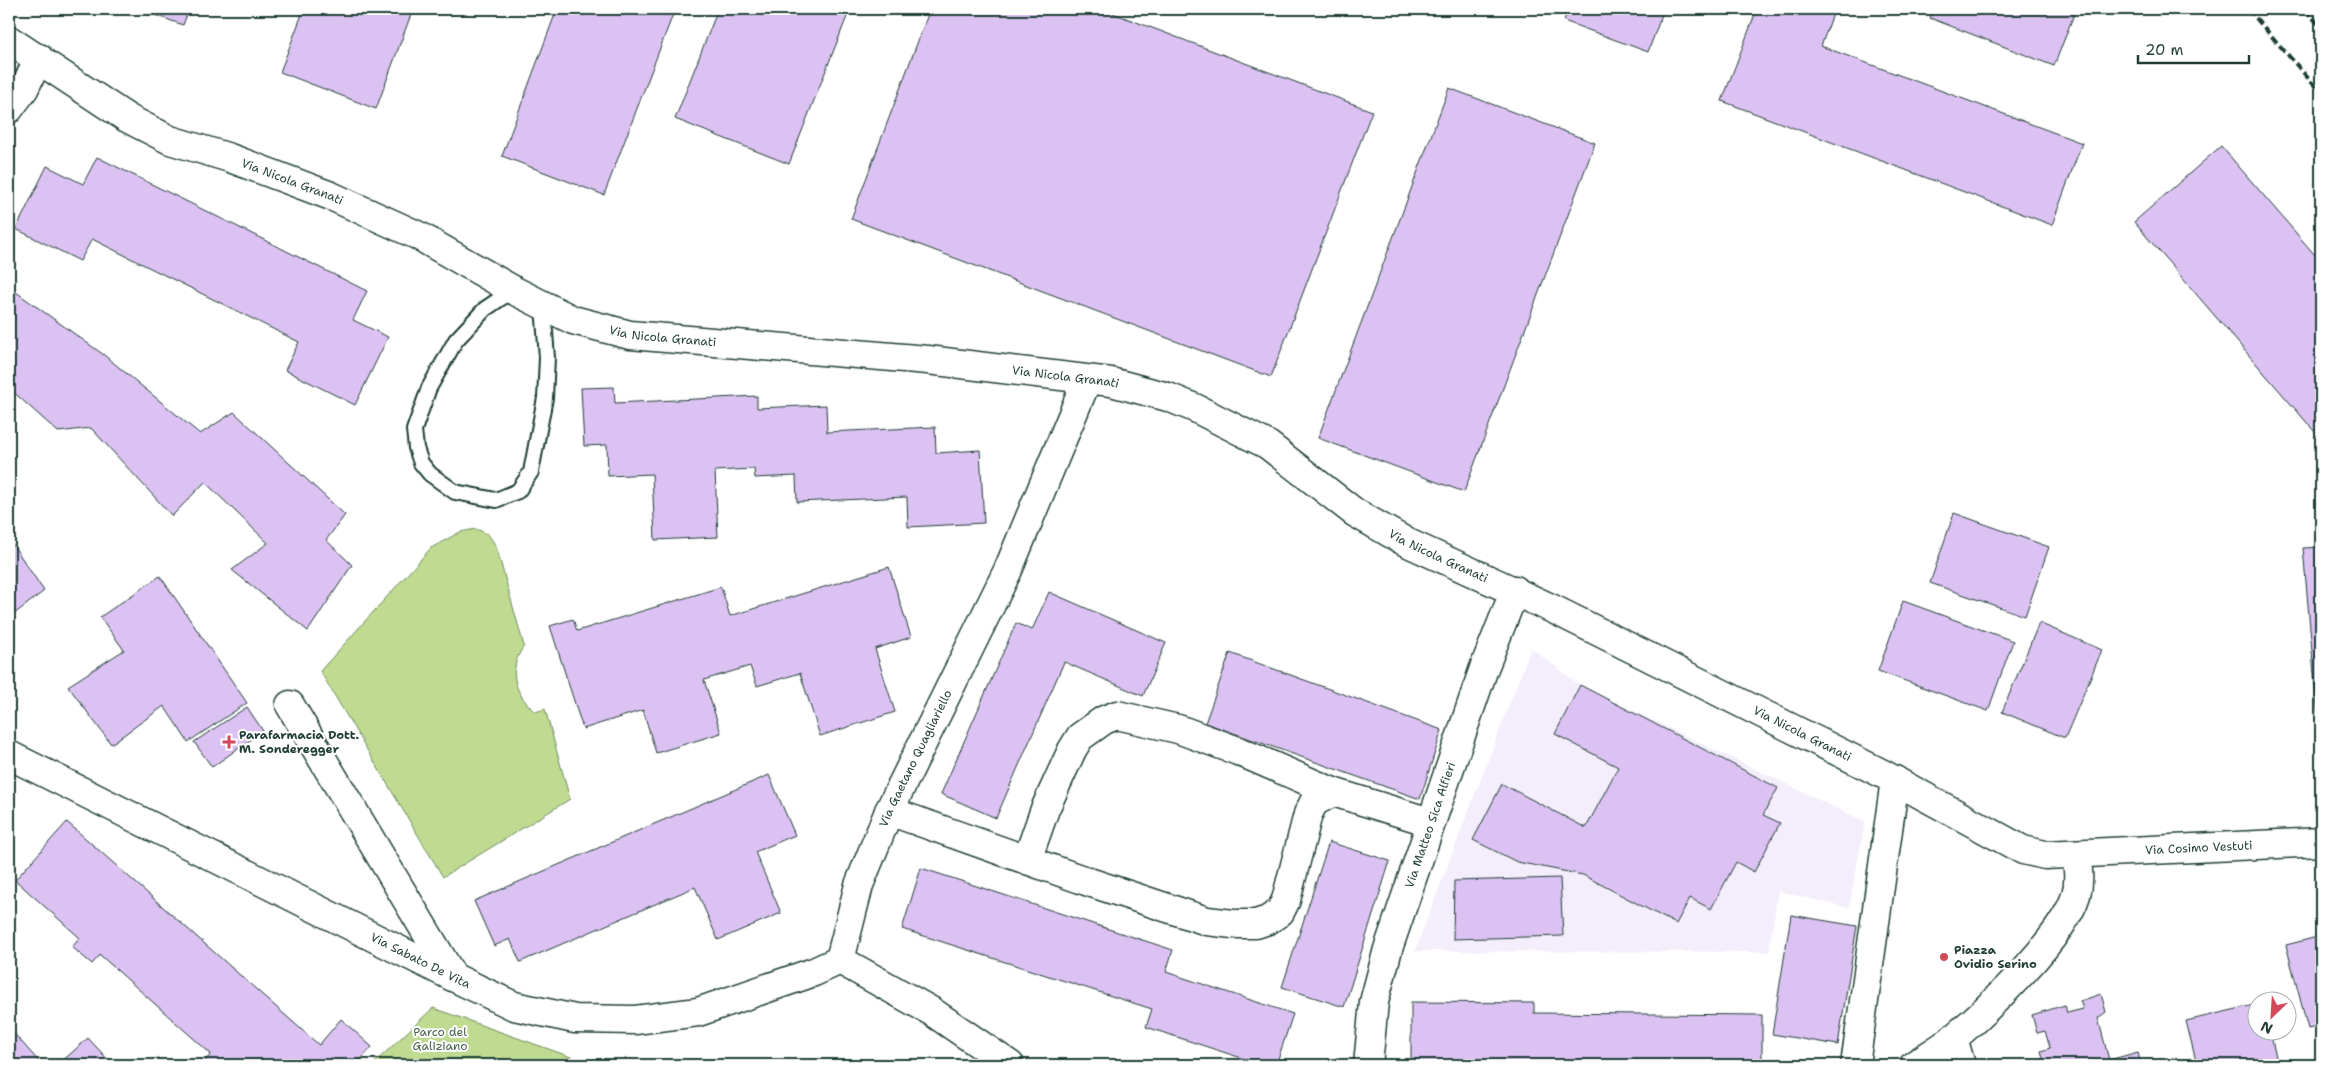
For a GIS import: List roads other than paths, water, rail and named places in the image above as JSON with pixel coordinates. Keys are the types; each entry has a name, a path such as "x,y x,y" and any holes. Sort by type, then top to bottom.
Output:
{"street":[{"name":"Via Nicola Granati","path":"9,40 39,58 127,118 170,140 230,158 331,196 419,236 513,290 573,320 630,335 928,360 1111,382 1168,397 1268,445 1354,512 1406,542 1515,590 1895,780 2023,850 2045,855 2076,854"},
{"path":"9,109 24,90 39,58"},
{"name":"Via Gaetano Quagliariello","path":"840,960 859,885 889,811 1008,570 1087,380"},
{"name":"Via Matteo Sica Alfieri","path":"1368,1065 1374,1002 1388,949 1484,668 1515,590"},
{"path":"290,705 453,977"},
{"path":"1027,860 1045,809 1080,736 1104,720 1117,716 1178,729 1238,751 1333,792 1430,822"},
{"name":"Via Sabato De Vita","path":"14,765 514,1006 575,1019 635,1020 698,1012 814,972 840,960"},
{"path":"1855,1065 1895,780"},
{"path":"889,811 1207,921 1256,924 1268,920 1280,912 1286,900 1308,814 1314,802 1333,792"},
{"name":"Via Cosimo Vestuti","path":"2076,854 2321,842"},
{"path":"1914,1065 1953,1038 1992,1003 2048,944 2064,921 2076,896 2079,874 2076,854"},
{"path":"840,960 932,1011 1010,1065"},
{"path":"1953,1038 1960,1065"}],"lane":[{"path":"513,290 485,310 456,340 429,388 414,430 416,448 421,463 430,474 456,492 496,500 518,491 531,472 545,398 547,358 543,306"}],"railway":[{"path":"2248,9 2321,93"},
{"path":"2305,9 2321,27"}],"place":[{"name":"Parafarmacia Dott. M. Sonderegger","path":"229,742"},
{"name":"Piazza Ovidio Serino","path":"1944,957"}],"park label":[{"name":"Parco del Galiziano","path":"440,1039"}]}
